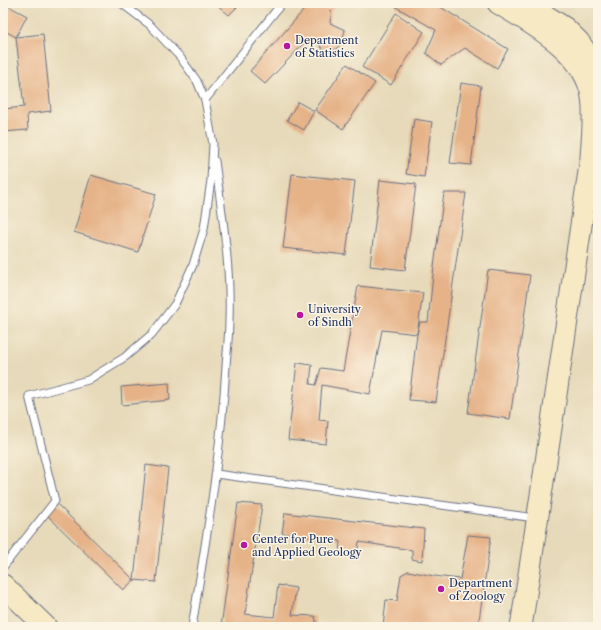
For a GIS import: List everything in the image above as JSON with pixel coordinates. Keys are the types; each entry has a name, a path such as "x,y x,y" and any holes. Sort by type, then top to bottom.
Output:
{"street":[{"path":"498,3 538,28 569,53 585,77 591,96 593,123 591,158 521,627"},
{"path":"526,3 565,28 579,42 592,61 598,75"},
{"path":"532,627 598,207"},
{"path":"3,586 46,627"},
{"path":"3,605 26,627"}],"lane":[{"path":"121,3 150,25 180,57 197,81 205,100 213,144 227,255 229,320 224,407 212,503 192,627"},
{"path":"205,100 282,3"},
{"path":"3,567 55,501 29,396 88,380 125,357 152,334 175,304 193,265 204,229 213,144"},
{"path":"216,474 538,518"}],"shaded area":[{"name":"University of Sindh","path":"3,3 598,3 598,627 3,627"}],"building":[{"path":"3,3 27,16 16,37 3,30"},
{"path":"215,3 241,3 229,15"},
{"name":"Department of Statistics","path":"310,3 339,3 331,11 330,23 345,30 342,42 336,49 327,54 314,39 305,42 265,84 250,71"},
{"path":"399,3 434,3 508,49 497,68 465,48 441,65 426,53 436,30 396,7"},
{"path":"396,13 424,32 391,85 362,67"},
{"path":"43,34 51,111 27,114 28,130 3,132 3,109 24,107 16,37"},
{"path":"347,64 375,83 343,129 315,110"},
{"path":"461,83 481,86 471,165 450,163"},
{"path":"298,102 314,111 304,130 287,120"},
{"path":"414,119 432,122 424,177 406,174"},
{"path":"292,174 355,181 346,255 283,248"},
{"path":"91,175 156,194 138,252 74,232"},
{"path":"380,180 416,184 405,270 370,266"},
{"path":"444,193 466,193 436,402 409,400 417,334 420,322 428,322"},
{"path":"488,270 530,275 510,419 468,413"},
{"path":"358,286 423,293 417,334 382,330 370,394 322,385 319,420 328,421 326,444 288,440 297,363 312,365 310,384 316,385 321,368 343,371"},
{"path":"169,383 170,400 122,405 121,387"},
{"path":"146,465 168,468 156,582 134,580"},
{"path":"54,501 134,580 123,590 44,512"},
{"name":"Center for Pure and Applied Geology","path":"238,503 262,505 245,614 274,617 278,585 296,588 292,615 315,616 317,627 221,627"},
{"path":"285,513 424,529 422,561 412,559 412,550 359,542 357,555 339,552 340,541 282,533"},
{"name":"Department of Zoology","path":"468,535 491,537 478,627 383,627 386,600 397,601 401,575 408,571 460,579"}],"place":[{"name":"Department of Statistics","path":"287,46"},
{"name":"University of Sindh","path":"300,315"},
{"name":"Center for Pure and Applied Geology","path":"244,545"},
{"name":"Department of Zoology","path":"441,589"}]}
